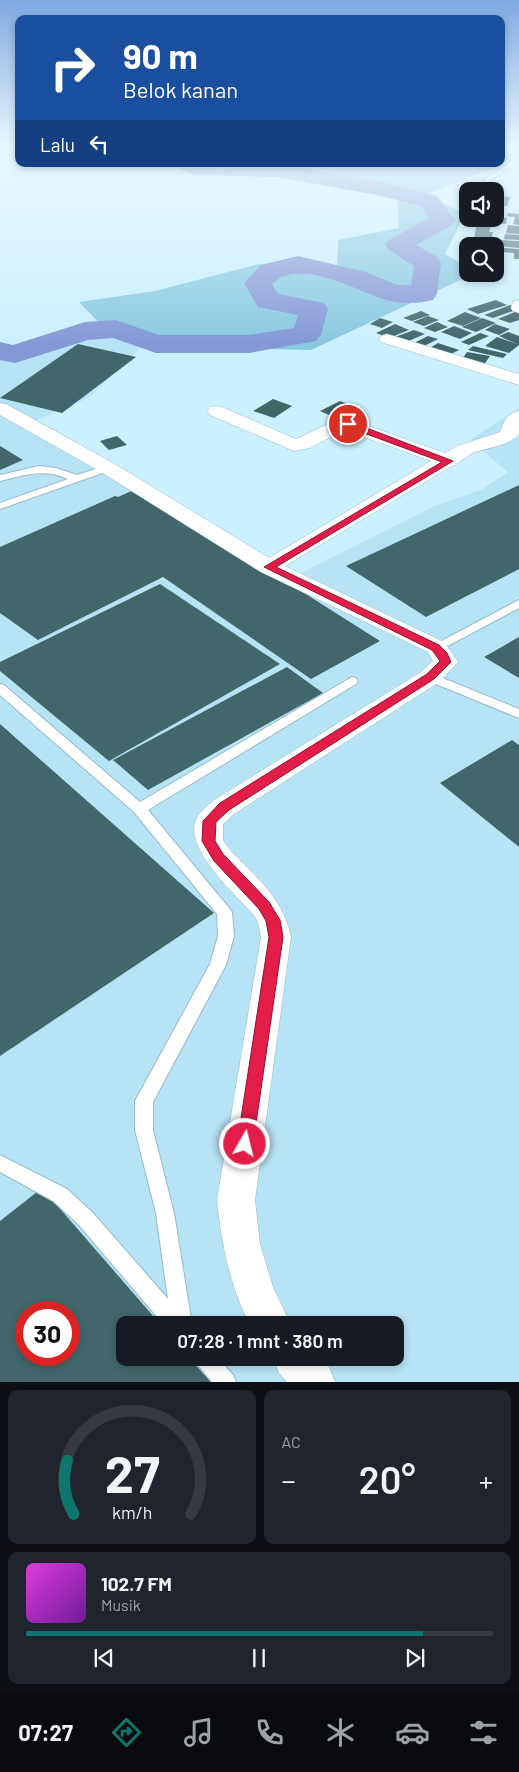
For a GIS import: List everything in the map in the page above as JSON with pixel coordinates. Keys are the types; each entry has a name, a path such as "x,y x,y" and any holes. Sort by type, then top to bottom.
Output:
{"street":[{"path":"388,339 519,380"},
{"path":"0,408 108,468 269,567 436,647 446,662 430,677 224,807 209,821 209,841 219,857 264,906 273,920 276,937 236,1200 244,1252 255,1293 266,1316"},
{"path":"216,411 294,445 303,444 343,424 449,461"},
{"path":"269,567 449,461 464,450 507,436 511,432 510,426 519,416"},
{"path":"301,1366 314,1382"}],"lane":[{"path":"0,478 41,467 58,470 77,479"},
{"path":"0,506 108,468"},
{"path":"436,647 519,603"},
{"path":"430,677 519,714"},
{"path":"139,809 352,681"},
{"path":"0,688 139,809 224,912 226,936 218,965 144,1101 144,1130 165,1213 181,1316"},
{"path":"0,1162 60,1195 86,1219 169,1316"},
{"path":"212,1366 226,1382"}],"shaded area":[{"path":"398,213 459,213 459,226 445,254 459,262 459,281 311,350 143,346 108,332 79,302 155,291 259,264 337,269 338,240 399,228"},
{"path":"108,332 143,346 88,398 37,420 114,465 207,528 297,575 435,506 483,489 508,472 470,440 519,408 519,1382 0,1382 0,358 31,357"}],"building":[{"path":"508,213 519,214 519,225 513,224 515,217 507,216"},
{"path":"508,225 519,226 519,234 506,233"},
{"path":"476,227 491,227 489,232 493,232 492,237 474,237"},
{"path":"505,234 519,235 519,240 504,239"},
{"path":"504,240 519,241 519,248 504,246"},
{"path":"504,248 519,249 519,259 514,259 514,253 504,252"},
{"path":"496,300 507,305 478,314 467,309"},
{"path":"510,305 519,309 493,318 484,315"},
{"path":"421,311 430,315 412,321 403,318"},
{"path":"517,311 519,312 519,320 510,323 498,319"},
{"path":"465,312 481,318 463,326 447,321"},
{"path":"428,316 439,320 424,326 413,322"},
{"path":"380,318 393,322 382,328 370,324"},
{"path":"482,318 496,323 476,332 462,327"},
{"path":"437,322 448,327 435,332 424,328"},
{"path":"395,324 409,330 389,338 376,333"},
{"path":"495,324 510,329 499,335 485,330"},
{"path":"454,326 472,333 460,339 441,332"},
{"path":"414,330 425,334 406,342 395,337"},
{"path":"508,332 519,336 519,345 509,353 485,346 497,337 517,344 499,336"},
{"path":"480,333 489,336 469,345 461,342"},
{"path":"428,336 438,339 422,347 412,344"},
{"path":"438,343 459,350 449,355 428,349"},
{"path":"78,344 136,357 62,413 0,398"},
{"path":"473,346 507,354 503,358 468,350"},
{"path":"467,352 490,356 483,366 460,362"},
{"path":"273,399 292,406 274,418 253,411"},
{"path":"340,401 358,408 338,419 320,411"},
{"path":"117,436 127,445 109,450 100,441"},
{"path":"0,446 23,460 0,470"},
{"path":"519,485 519,569 426,617 346,566"},
{"path":"138,488 380,641 311,679 163,577 38,640 0,613 0,547 115,496 118,497"},
{"path":"160,584 280,664 109,761 0,671 0,662"},
{"path":"519,637 519,678 484,657"},
{"path":"287,667 323,693 148,790 113,760"},
{"path":"0,724 214,913 0,1056"},
{"path":"512,740 519,745 519,847 440,783"},
{"path":"42,1188 153,1316 116,1316 116,1366 196,1366 211,1382 0,1382 0,1221"}],"waterway":[{"path":"0,351 15,354 85,331 116,329 156,344 249,344 306,335 314,309 268,301 258,283 270,271 298,264 356,278 393,293 423,294 428,263 398,245 443,220 438,213"}],"route":[{"path":"245,1144 276,937 273,920 264,906 219,857 209,841 209,821 224,807 430,677 446,662 436,647 269,567 449,461 348,424"}]}
